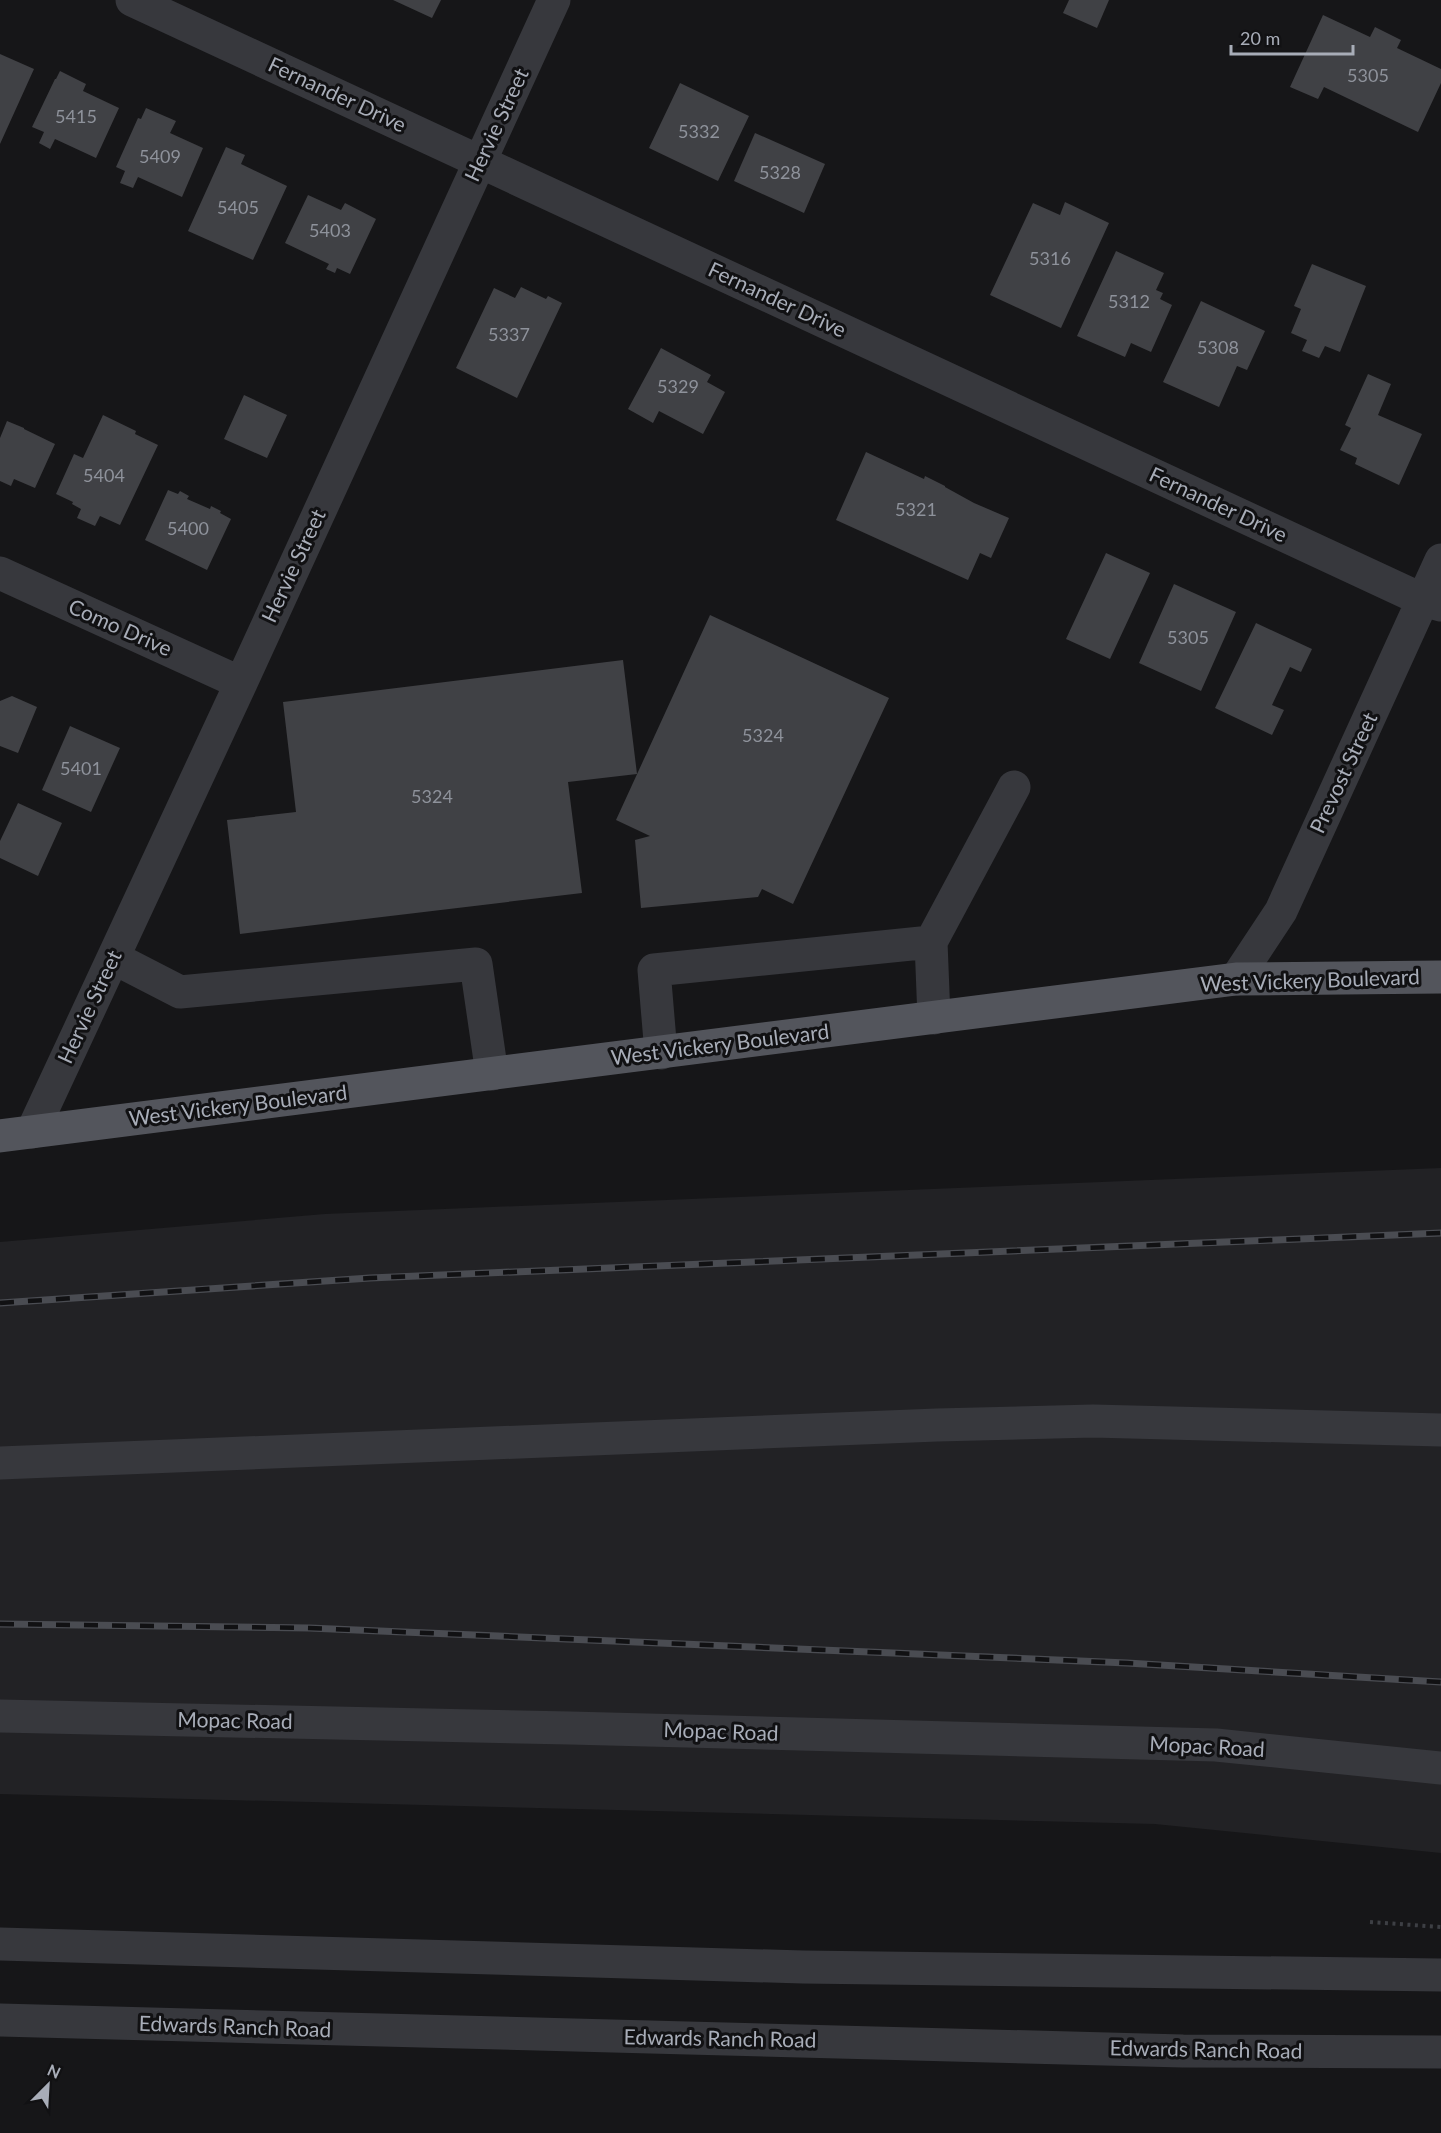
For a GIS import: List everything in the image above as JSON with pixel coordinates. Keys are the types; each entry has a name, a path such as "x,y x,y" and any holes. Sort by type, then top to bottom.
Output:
{"main road":[{"name":"West Vickery Boulevard","path":"0,1136 1236,980 1441,977"}],"street":[{"name":"Fernander Drive","path":"132,0 1432,602"},
{"name":"Hervie Street","path":"32,1132 554,0"},
{"name":"Prevost Street","path":"1236,980 1281,911 1432,602 1441,560"},
{"name":"Como Drive","path":"0,573 241,683"},
{"path":"934,1018 931,942 1014,787"},
{"path":"661,1053 654,970 931,942"},
{"path":"114,958 180,992 476,964 492,1074"},
{"path":"0,1463 913,1426 1093,1421 1441,1430"},
{"name":"Mopac Road","path":"0,1716 558,1727 1216,1745 1441,1768"},
{"path":"0,1944 803,1967 1441,1975"},
{"name":"Edwards Ranch Road","path":"0,2020 1183,2051 1441,2052"}],"path":[{"path":"1370,1922 1441,1927"}],"shaded area":[{"path":"1441,1168 1441,1853 1155,1824 0,1794 0,1242 325,1214"}],"building":[{"path":"393,0 441,0 432,18"},
{"path":"1069,0 1109,0 1097,28 1063,13"},
{"path":"1323,15 1370,37 1375,27 1401,40 1397,48 1441,69 1441,83 1418,132 1324,87 1318,99 1290,87"},
{"path":"0,54 34,69 0,144"},
{"path":"60,71 86,84 83,91 119,108 96,158 55,139 50,149 39,143 44,132 32,127"},
{"path":"680,83 749,116 718,181 649,148"},
{"path":"146,108 176,121 170,133 203,148 182,197 138,177 133,188 120,183 125,171 116,167 138,118 141,119"},
{"path":"755,133 825,164 804,213 734,181"},
{"path":"226,147 245,155 241,164 287,186 253,260 188,231"},
{"path":"308,195 341,210 345,203 376,219 350,274 337,268 335,273 326,269 329,264 285,243"},
{"path":"1065,202 1109,223 1061,328 990,295 1033,203 1060,215"},
{"path":"1116,251 1164,273 1156,290 1163,293 1160,299 1172,305 1151,352 1131,343 1125,357 1077,336"},
{"path":"1312,264 1366,286 1340,352 1325,346 1319,358 1302,351 1307,340 1291,333 1301,309 1294,306"},
{"path":"521,287 546,299 548,296 562,303 517,398 456,368 494,288 515,298"},
{"path":"1201,301 1265,331 1247,370 1237,366 1219,407 1163,382"},
{"path":"661,348 711,375 707,382 725,392 703,434 659,411 653,423 628,409"},
{"path":"1368,374 1391,384 1378,415 1422,434 1399,485 1355,464 1357,458 1340,450 1351,428 1345,425"},
{"path":"244,395 287,415 267,458 224,439"},
{"path":"103,415 158,445 120,525 100,516 95,526 77,518 81,509 72,504 73,502 56,494 74,454 83,458"},
{"path":"7,421 55,444 35,488 14,479 11,486 0,481 0,438"},
{"path":"866,452 924,479 925,476 974,503 1009,518 991,558 980,553 968,580 836,520"},
{"path":"168,490 178,494 180,491 189,496 187,499 210,509 211,506 231,519 207,570 145,540"},
{"path":"1106,553 1150,573 1110,659 1066,639"},
{"path":"1174,584 1236,612 1201,691 1139,663"},
{"path":"710,615 889,698 793,904 762,889 758,897 641,908 635,840 650,836 616,820"},
{"path":"1256,623 1312,649 1301,672 1290,667 1272,705 1284,710 1272,735 1215,708"},
{"path":"623,660 637,774 568,782 582,893 240,934 227,820 296,812 283,702"},
{"path":"12,696 37,707 18,753 0,746 0,701"},
{"path":"70,726 120,748 91,812 42,790"},
{"path":"18,803 62,823 38,876 0,858 0,841"}],"railway":[{"path":"0,1303 370,1278 1441,1233"},
{"path":"0,1624 309,1628 1127,1663 1441,1682"}]}
